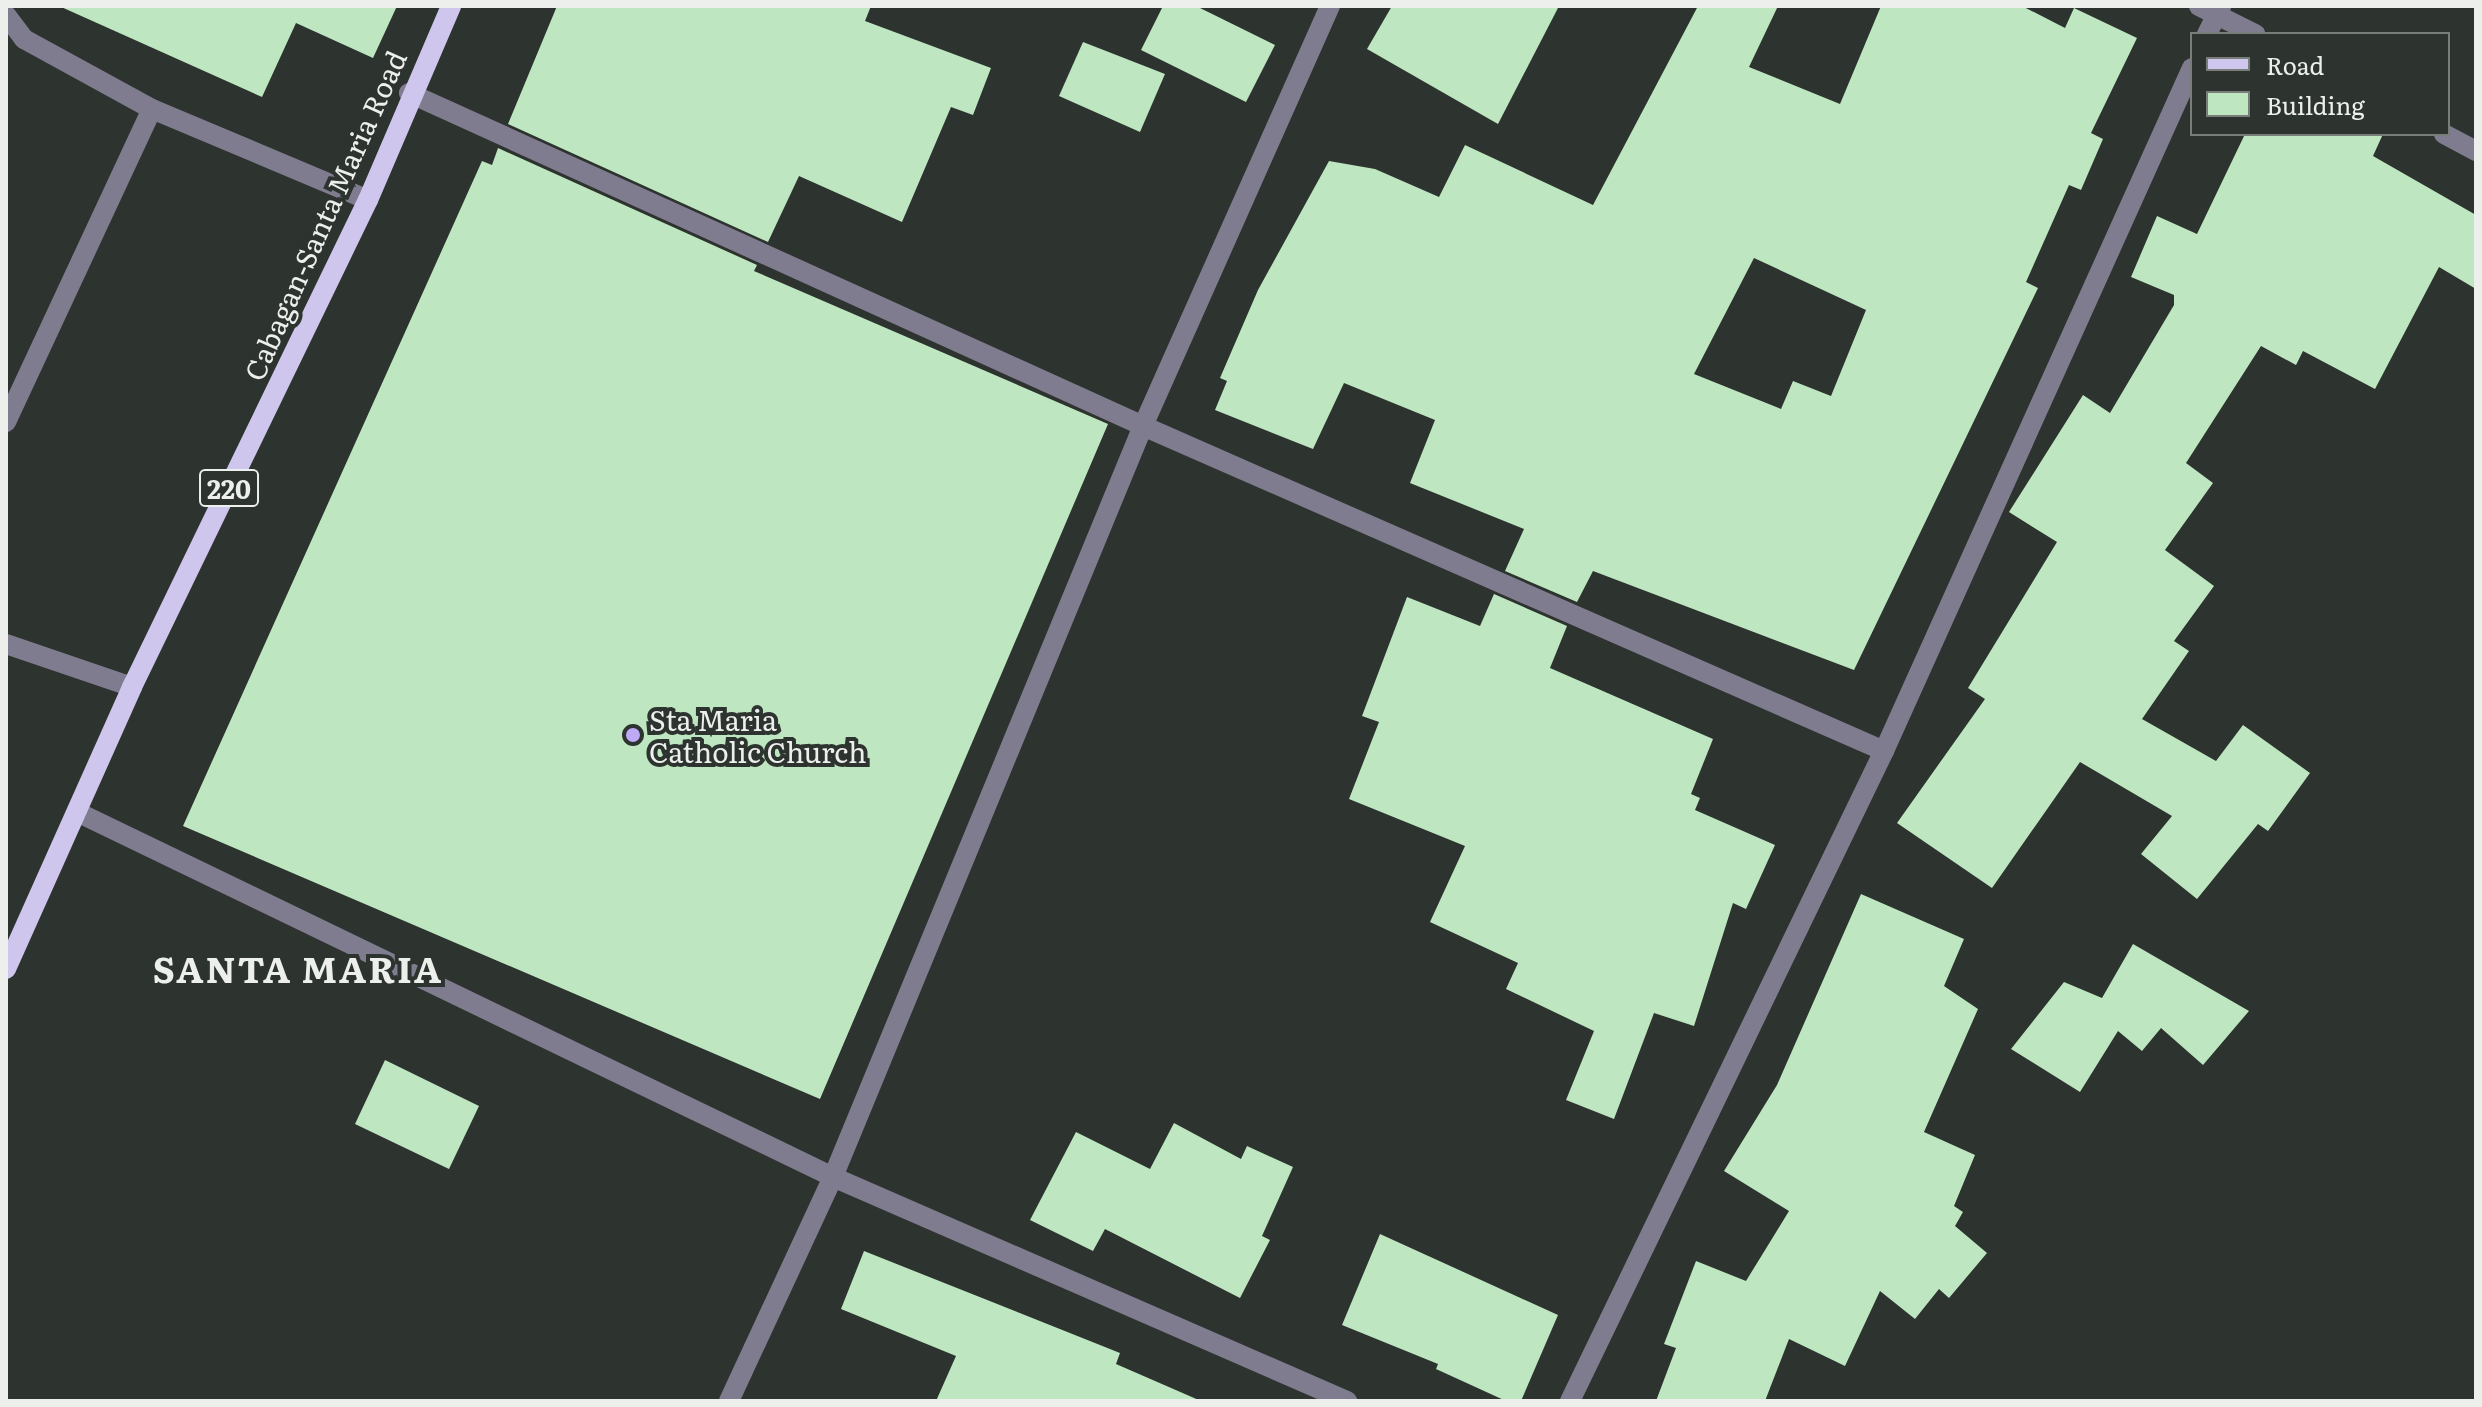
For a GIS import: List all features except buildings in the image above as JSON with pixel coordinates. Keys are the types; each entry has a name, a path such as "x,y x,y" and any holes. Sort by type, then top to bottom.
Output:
{"main road":[{"name":"Cabagan-Santa Maria Road","path":"6,969 132,687 368,200 409,93 451,6"}],"street":[{"path":"729,1401 833,1177 1143,426 1330,6"},
{"path":"2207,32 2212,9 2252,32"},
{"path":"6,15 24,39 152,109 368,200"},
{"path":"1570,1401 1884,751 2190,72"},
{"path":"409,93 1143,426 1884,751"},
{"path":"6,422 152,109"},
{"path":"2448,136 2476,151"},
{"path":"6,644 132,687"},
{"path":"77,812 833,1177 1347,1401"}],"place":[{"name":"Sta Maria Catholic Church","path":"633,735"}],"district":[{"name":"SANTA MARIA","path":"298,968"}]}
